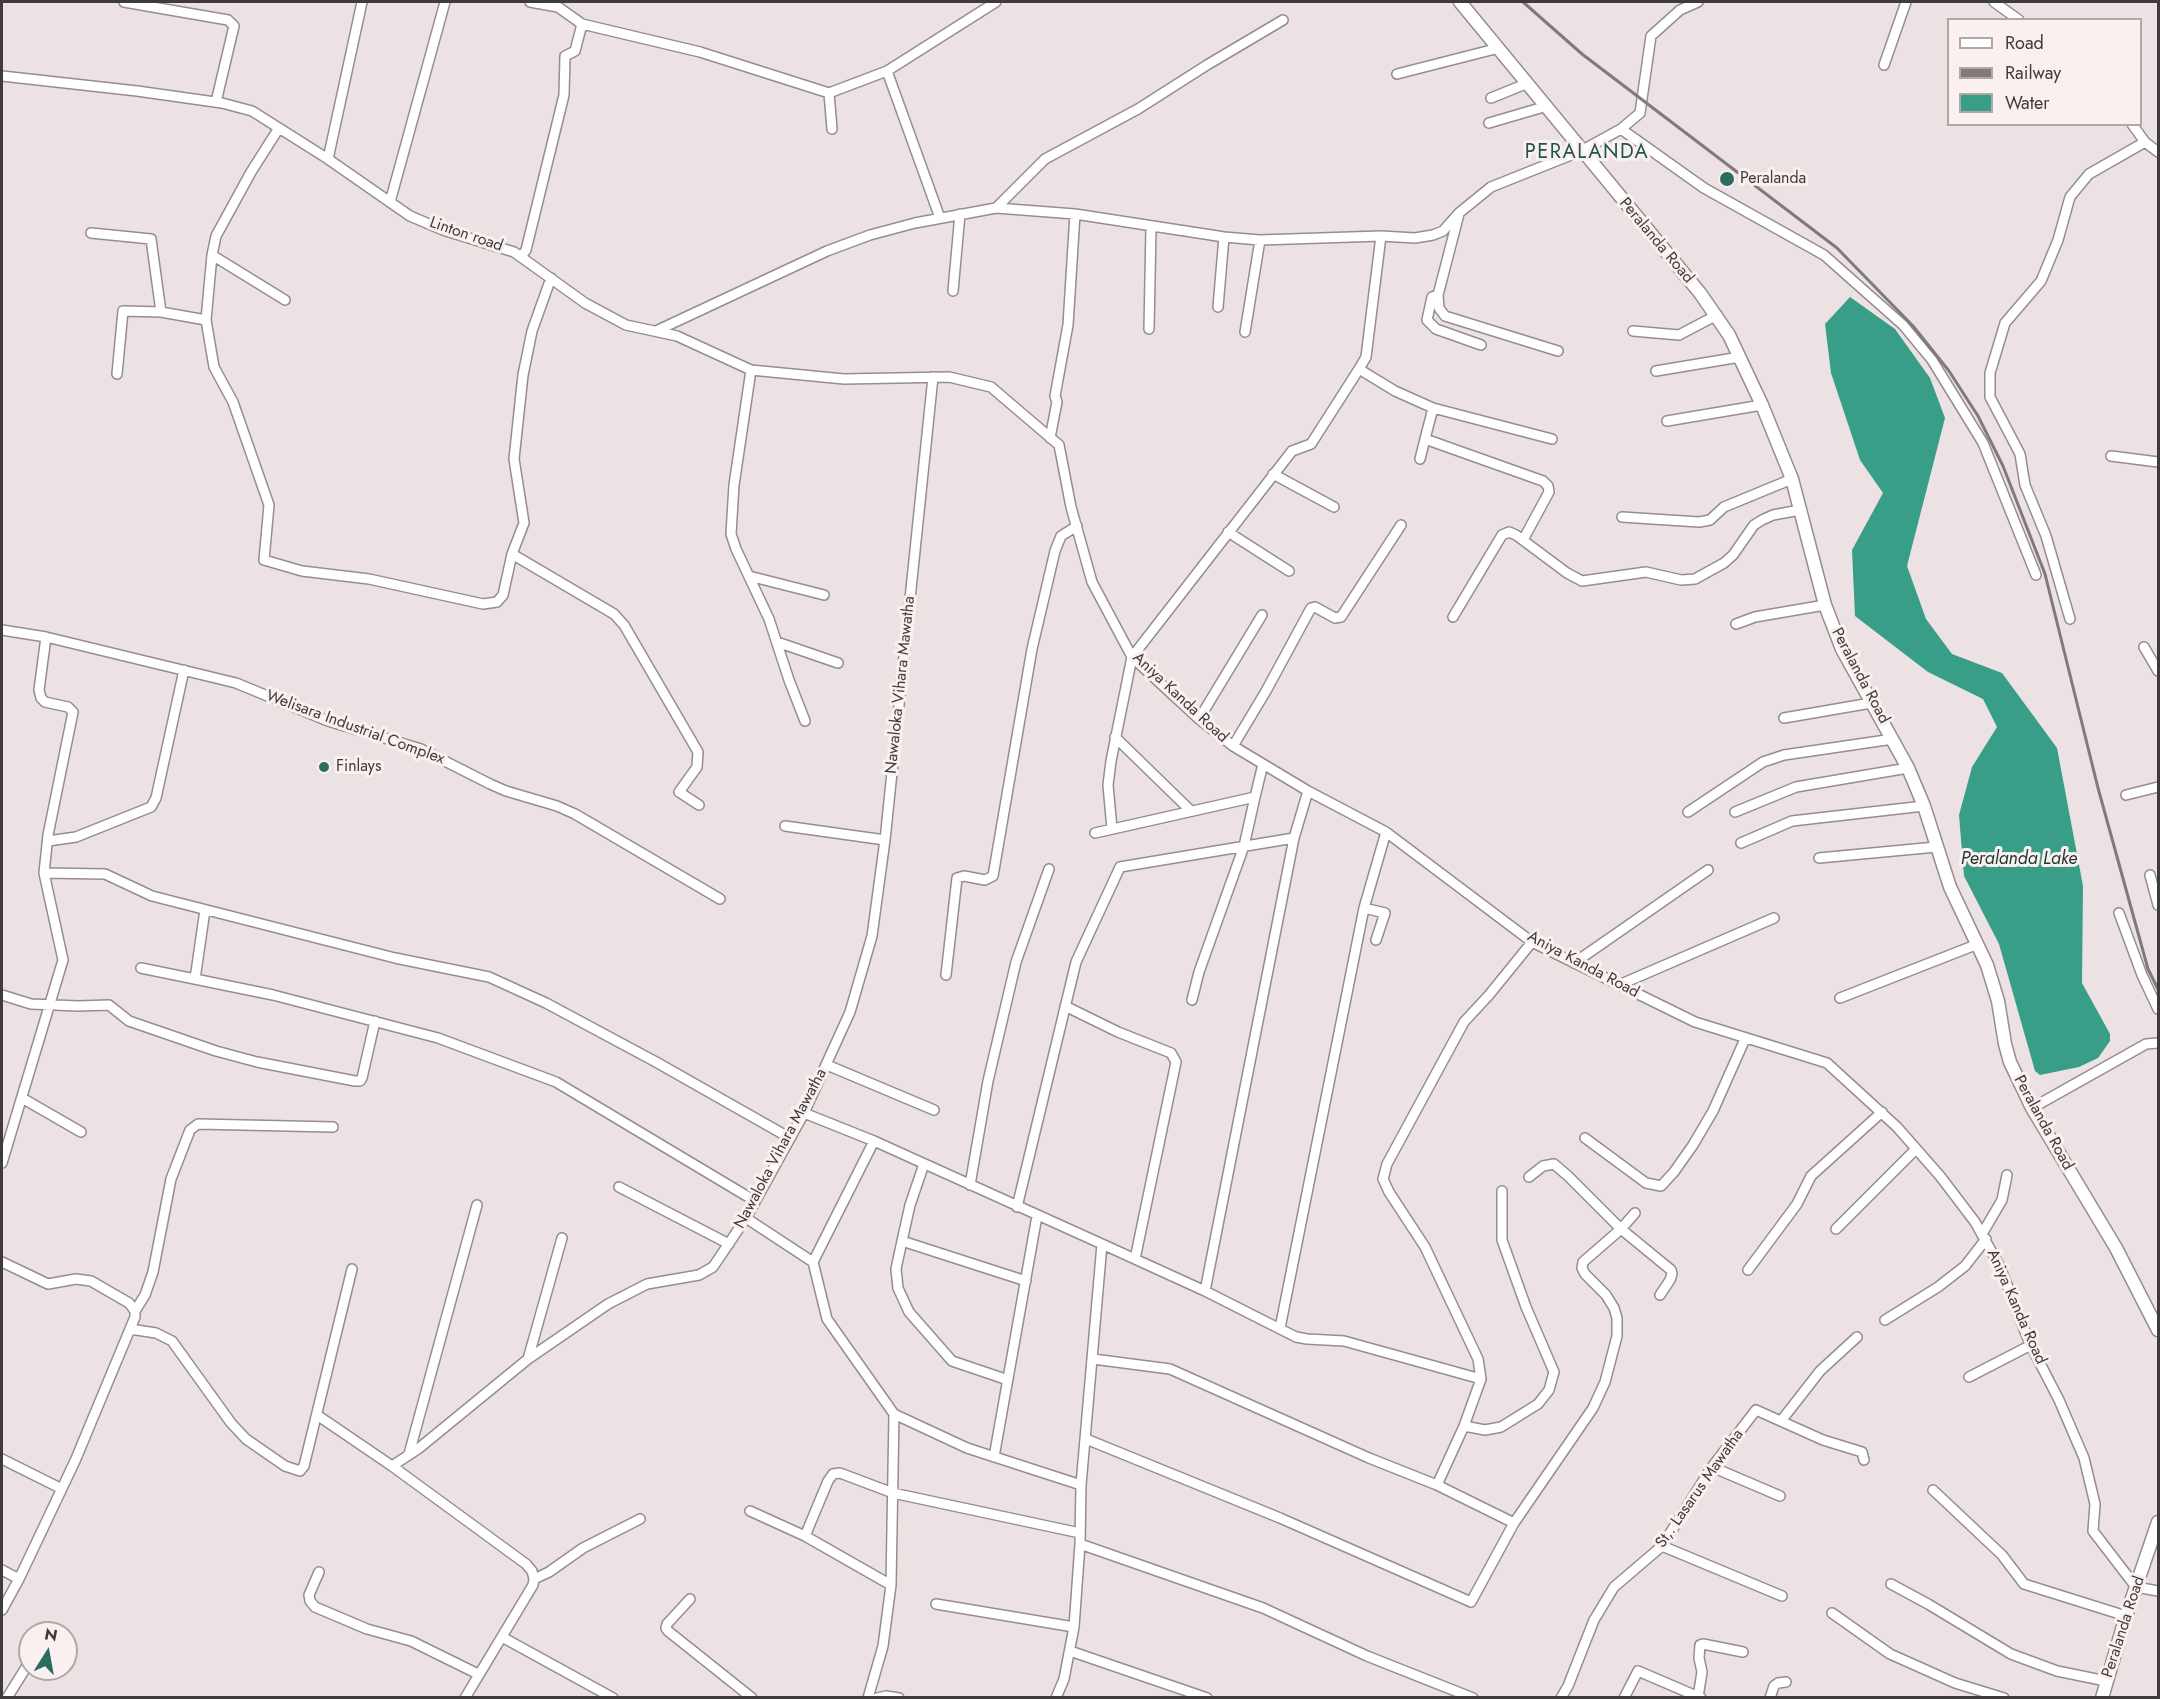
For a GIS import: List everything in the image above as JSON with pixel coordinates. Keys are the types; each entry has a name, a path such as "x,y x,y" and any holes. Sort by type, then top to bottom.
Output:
{"main road":[{"name":"Peralanda Road","path":"1460,2 1717,315 1740,357 1792,479 1826,605 1842,649 1908,768 1924,806 1950,887 1987,965 1998,1001 2010,1062 2032,1108 2116,1248 2158,1330"},
{"name":"Peralanda Road","path":"2102,1698 2126,1616 2158,1522"}],"street":[{"path":"124,2 228,20 234,26 216,102"},
{"path":"328,159 362,2"},
{"path":"390,202 445,2"},
{"path":"530,2 558,6 582,24 700,52 829,93 887,71 996,2"},
{"path":"656,331 827,251 870,235 940,218 996,208 1075,214 1152,227 1260,240 1381,236 1415,238 1433,235 1443,231 1459,213 1491,187 1581,151 1621,129 1640,113 1651,36 1680,10 1698,2"},
{"path":"1884,65 1906,2"},
{"path":"1994,2 2016,18"},
{"path":"996,208 1045,159 1138,110 1207,65 1283,20"},
{"path":"521,257 526,250 564,95 565,56 575,51 582,24"},
{"path":"1397,74 1499,48"},
{"path":"887,71 940,218"},
{"name":"Linton road","path":"2,76 216,102 252,111 328,159 410,216 443,230 514,252 585,303 626,326 676,336 751,370 844,379 933,377"},
{"path":"1491,98 1528,83"},
{"path":"829,93 832,129"},
{"path":"1489,123 1546,106"},
{"path":"2133,126 2145,142 2158,152"},
{"path":"279,128 251,172 216,236 206,320 214,367 233,402 269,505 264,560 302,571 369,579 483,604 497,602 503,595 512,554 524,523 514,459 523,375 532,331 551,278"},
{"path":"1621,129 1704,188 1824,255 1903,325 1932,360 1983,443 2036,575"},
{"path":"2070,619 2046,536 2025,485 2020,454 1990,397 1990,373 2005,323 2041,281 2058,240 2070,197 2089,174 2145,142"},
{"path":"1459,213 1438,295 1439,308 1445,316 1558,351"},
{"path":"953,291 960,214"},
{"path":"1050,438 1068,325 1075,214"},
{"path":"1149,329 1152,227"},
{"path":"91,233 151,239 161,312"},
{"path":"1112,829 1108,785 1115,737 1132,657 1292,451 1311,444 1359,369 1366,357 1381,236"},
{"path":"1218,307 1224,237"},
{"path":"1245,332 1260,240"},
{"path":"212,255 285,300"},
{"path":"1438,295 1432,297 1427,320 1436,329 1481,345"},
{"path":"117,374 123,311 161,312 206,320"},
{"path":"1634,331 1679,335 1717,315"},
{"path":"1656,370 1740,357"},
{"path":"1359,369 1395,391 1433,408 1552,439"},
{"path":"751,370 734,485 731,534 769,619 805,721"},
{"name":"Aniya Kanda Road","path":"933,377 949,377 991,387 1059,445 1071,507 1092,582 1132,657 1199,719 1233,746 1308,791 1386,832 1532,942 1695,1022 1827,1063 1882,1112 1940,1176 1984,1236 2000,1267 2031,1345 2059,1400 2084,1458 2095,1504 2093,1531 2136,1587"},
{"name":"Nawaloka Vihara Mawatha","path":"392,1466 528,1359 608,1304 647,1284 699,1275 713,1267 746,1218 804,1113 850,1012 872,936 885,840 933,377"},
{"path":"1667,421 1762,405"},
{"path":"1420,459 1433,408"},
{"path":"1425,439 1543,481 1548,486 1549,492 1523,540"},
{"path":"2111,456 2158,462"},
{"path":"1273,474 1334,507"},
{"path":"1622,517 1699,522 1710,520 1724,507 1792,479"},
{"path":"1453,617 1502,535 1509,532 1582,581 1646,572 1680,580 1695,579 1724,563 1733,555 1754,525 1773,514 1800,510"},
{"path":"1233,746 1311,608 1315,607 1335,618 1341,617 1401,525"},
{"path":"946,975 957,878 964,876 985,880 993,876 1032,649 1055,551 1061,536 1077,526"},
{"path":"1228,532 1289,571"},
{"path":"512,554 614,614 624,625 698,752 697,766 679,792 699,805"},
{"path":"748,576 824,595"},
{"path":"1736,624 1755,617 1826,605"},
{"path":"1199,719 1262,615"},
{"name":"Welisara Industrial Complex","path":"2,630 46,637 236,683 328,721 421,749 489,784 557,806 720,899"},
{"path":"2,1163 63,960 44,873 73,712 68,706 45,702 41,698 39,690 46,637"},
{"path":"777,642 838,663"},
{"path":"2145,647 2158,671"},
{"path":"48,841 76,837 151,807 156,798 184,670"},
{"path":"1784,718 1871,703"},
{"path":"1115,737 1191,812"},
{"path":"1688,812 1763,762 1784,755 1893,739"},
{"path":"1192,1000 1198,972 1244,846 1263,764"},
{"path":"1736,812 1797,786 1908,768"},
{"path":"2126,795 2158,788"},
{"path":"1205,1291 1294,838 1308,791"},
{"path":"1095,833 1255,797"},
{"path":"1741,843 1792,821 1924,806"},
{"path":"785,826 885,840"},
{"path":"1280,1328 1364,908 1386,832"},
{"path":"1017,1207 1076,962 1119,867 1294,838"},
{"path":"1819,858 1936,847"},
{"path":"970,1185 987,1081 1014,972 1049,869"},
{"path":"1574,963 1708,870"},
{"path":"44,873 105,874 152,896 395,958 489,977 546,1003 636,1051 790,1138"},
{"path":"2150,875 2158,905"},
{"path":"1364,908 1385,913 1376,940"},
{"path":"195,979 205,910"},
{"path":"2119,913 2142,975 2158,1009"},
{"path":"1619,985 1773,918"},
{"path":"1437,1485 1464,1426 1481,1379 1478,1359 1425,1247 1383,1179 1387,1164 1464,1022 1532,942"},
{"path":"1840,998 1978,944"},
{"path":"141,968 273,995 438,1038 556,1082 755,1201"},
{"path":"2,995 31,1004 109,1005 129,1021 216,1051 257,1062 355,1081 362,1078 375,1022"},
{"path":"1065,1006 1118,1032 1171,1053 1176,1062 1135,1259"},
{"path":"1585,1138 1646,1183 1660,1186 1674,1172 1713,1111 1745,1039"},
{"path":"2032,1108 2146,1044 2158,1043"},
{"path":"827,1065 934,1110"},
{"path":"22,1098 81,1132"},
{"path":"1748,1270 1797,1204 1811,1176 1882,1112"},
{"path":"804,1113 874,1141 1135,1259 1296,1337 1344,1341 1481,1379"},
{"path":"2,1610 75,1461 135,1317 135,1311 145,1295 153,1272 171,1179 190,1130 198,1124 333,1127"},
{"path":"874,1141 813,1262 827,1319 894,1414 968,1448 1081,1485"},
{"path":"1836,1229 1916,1149"},
{"path":"924,1164 910,1205 896,1269 898,1288 909,1312 952,1361 1008,1380"},
{"path":"1529,1177 1543,1166 1554,1164 1621,1229 1671,1270 1670,1280 1660,1295"},
{"path":"1885,1320 1938,1287 1965,1266 1984,1236 2002,1200 2007,1175"},
{"path":"619,1187 729,1244"},
{"path":"1464,1426 1485,1430 1501,1427 1538,1404 1549,1390 1554,1372 1526,1307 1502,1240 1502,1191"},
{"path":"409,1454 477,1205"},
{"path":"1086,1439 1280,1518 1471,1602 1514,1523 1593,1408 1605,1382 1617,1336 1617,1318 1606,1295 1584,1274 1583,1262 1621,1229 1635,1213"},
{"path":"994,1457 1037,1216"},
{"path":"746,1218 813,1262"},
{"path":"528,1359 562,1238"},
{"path":"902,1241 1026,1281"},
{"path":"1056,1698 1064,1679 1074,1627 1080,1544 1081,1485 1102,1244"},
{"path":"2,1262 48,1284 76,1279 91,1281 129,1303 135,1311"},
{"path":"130,1329 156,1333 172,1341 231,1423 246,1439 285,1466 300,1471 304,1466 352,1269"},
{"path":"1781,1421 1820,1371 1857,1337"},
{"path":"1969,1377 2031,1345"},
{"path":"1093,1359 1170,1369 1369,1458 1437,1485 1514,1523"},
{"name":"St,. Lasarus Mawatha","path":"1560,1698 1568,1686 1593,1620 1614,1587 1662,1546 1712,1467 1756,1410 1823,1440 1862,1452 1864,1460"},
{"path":"868,1698 883,1646 891,1585 894,1414"},
{"path":"317,1415 392,1466 526,1564 532,1571 533,1585 465,1698"},
{"path":"2,1459 60,1488"},
{"path":"1712,1467 1780,1496"},
{"path":"805,1536 828,1481 833,1474 840,1473 893,1493 1080,1533"},
{"path":"1933,1490 2002,1555 2024,1584 2126,1616"},
{"path":"750,1511 805,1536 891,1585"},
{"path":"534,1579 549,1572 583,1548 640,1519"},
{"path":"1080,1544 1263,1608 1367,1656 1473,1698"},
{"path":"1662,1546 1782,1596"},
{"path":"2,1570 19,1578"},
{"path":"319,1572 309,1595 310,1601 315,1606 367,1629 411,1641 478,1674"},
{"path":"1891,1584 2011,1654 2057,1671 2106,1681"},
{"path":"2136,1587 2158,1591"},
{"path":"690,1599 666,1628 752,1698"},
{"path":"936,1605 1074,1627"},
{"path":"1832,1613 1890,1654 1955,1683 2004,1698"},
{"path":"502,1637 613,1698"},
{"path":"1624,1698 1638,1671 1700,1697 1701,1645 1743,1652"},
{"path":"1070,1651 1207,1698"},
{"path":"7,1698 18,1680"},
{"path":"1770,1698 1774,1686 1786,1682"},
{"path":"877,1698 886,1696 899,1698"}],"water":[{"name":"Peralanda Lake","path":"1850,297 1895,329 1930,378 1945,418 1907,566 1926,619 1952,654 2002,673 2057,748 2083,886 2082,983 2110,1034 2110,1041 2098,1058 2079,1067 2040,1075 2035,1071 1999,944 1964,876 1959,815 1972,767 1997,727 1983,699 1928,672 1855,616 1852,550 1883,493 1860,460 1831,373 1825,324"}],"railway":[{"path":"1523,2 1582,54 1837,248 1913,326 1949,371 1978,416 2003,466 2045,574 2098,788 2148,969 2158,989"}],"place":[{"name":"Peralanda","path":"1727,179"},
{"name":"Finlays","path":"324,767"}],"district":[{"name":"PERALANDA","path":"1587,153"}]}
